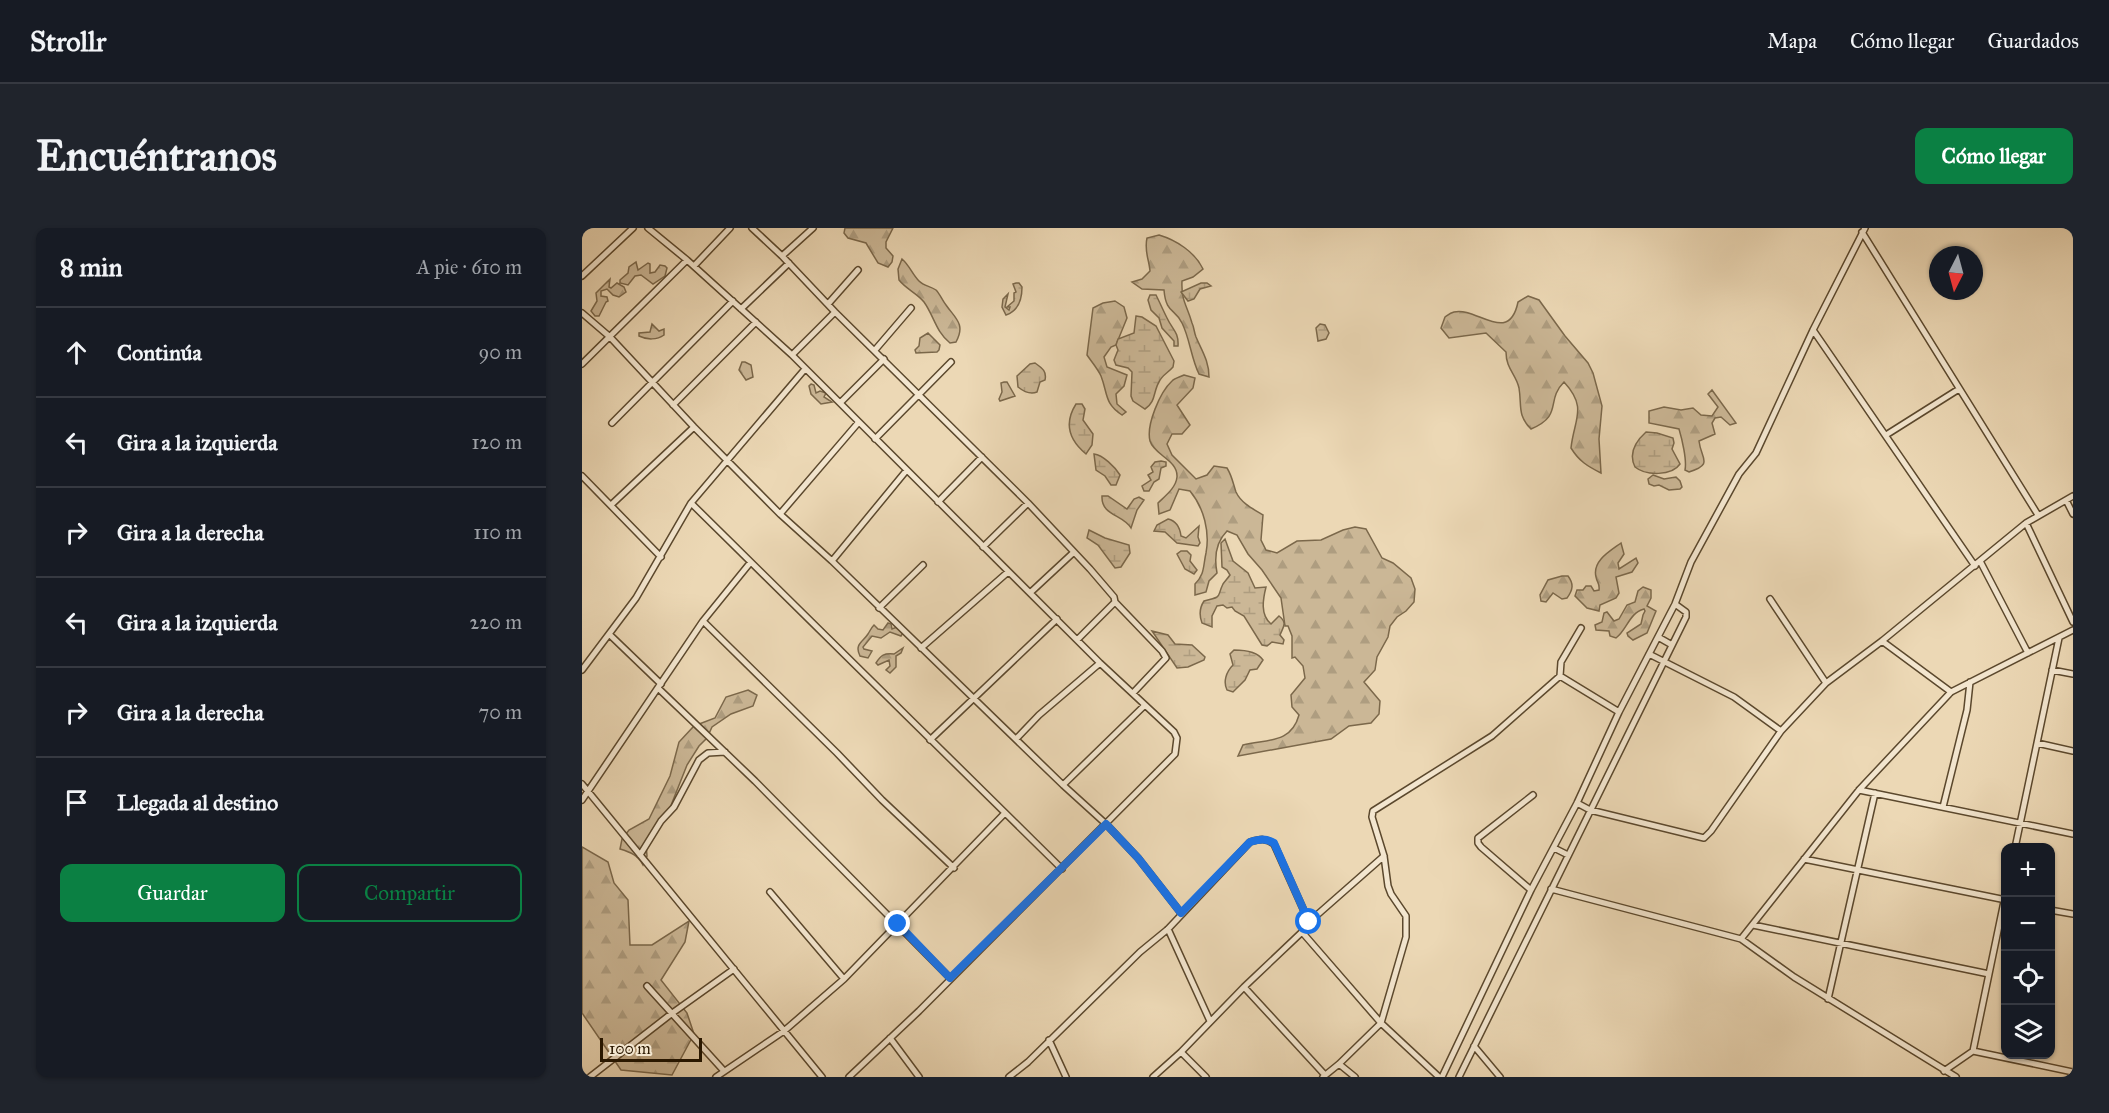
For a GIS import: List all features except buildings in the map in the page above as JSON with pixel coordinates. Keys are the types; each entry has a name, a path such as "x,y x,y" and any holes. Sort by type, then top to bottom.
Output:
{"street":[{"path":"582,276 633,228"},
{"path":"648,228 694,266 792,356 1077,640 1174,732 1177,738 1175,754 1062,869 849,1077"},
{"path":"694,266 730,228"},
{"path":"752,228 1028,503 1162,651 1166,658 1133,693"},
{"path":"782,256 813,228"},
{"path":"1302,932 1381,1023 1440,1077 1531,890 1577,803 1619,712 1675,604 1692,562 1739,474 1756,453 1813,330 1863,230"},
{"path":"1863,230 2038,515"},
{"path":"582,364 687,260"},
{"path":"741,309 789,263"},
{"path":"828,304 858,270"},
{"path":"612,423 733,301"},
{"path":"874,350 911,308"},
{"path":"792,356 836,312"},
{"path":"582,314 610,337 651,383 780,514 1106,824 1138,858 1181,913"},
{"path":"673,405 756,322"},
{"path":"1813,330 1975,566"},
{"path":"840,403 884,359"},
{"path":"875,439 951,362"},
{"path":"582,670 636,598 691,503 726,459 805,369"},
{"path":"1886,435 1959,389"},
{"path":"780,514 858,423"},
{"path":"611,505 694,427"},
{"path":"938,502 982,457"},
{"path":"832,561 906,471"},
{"path":"582,476 661,557"},
{"path":"1577,803 1590,810 1704,838 1781,731 1826,683 1882,641 2025,523 2073,496"},
{"path":"2066,500 2073,514"},
{"path":"691,503 1062,869"},
{"path":"983,547 1028,503"},
{"path":"2025,523 2073,622"},
{"path":"1031,592 1074,552"},
{"path":"1980,561 2028,653"},
{"path":"582,800 703,621 750,563"},
{"path":"879,608 923,565"},
{"path":"921,648 1008,572"},
{"path":"1770,599 1826,683"},
{"path":"1077,640 1116,602"},
{"path":"1459,1077 1687,614 1675,604"},
{"path":"930,740 1057,619"},
{"path":"703,621 882,800 954,868"},
{"path":"1244,987 1324,1076 1381,1023 1403,950 1407,920 1388,885 1384,856 1372,817 1373,811 1492,736 1560,676 1561,662 1581,628"},
{"path":"1741,939 1859,790 1951,692 2073,630"},
{"path":"609,634 950,978"},
{"path":"1658,637 1672,645"},
{"path":"2016,843 2059,638"},
{"path":"1882,641 1951,692"},
{"path":"1649,654 1734,697 1781,731"},
{"path":"1016,739 1039,715 1101,663"},
{"path":"2052,670 2073,674"},
{"path":"1560,676 1619,712"},
{"path":"1943,807 1967,710 1970,682"},
{"path":"1063,785 1145,705"},
{"path":"2037,743 2073,751"},
{"path":"640,855 661,821 674,807 699,760 708,753 725,752"},
{"path":"582,784 822,1077"},
{"path":"1859,790 2073,834"},
{"path":"1828,999 1875,793"},
{"path":"1531,890 1481,847 1478,838 1533,795"},
{"path":"716,1077 784,1031 844,979 1004,814"},
{"path":"1009,1077 1140,952 1168,929 1250,842 1260,839 1274,843 1309,922"},
{"path":"1554,848 1568,855"},
{"path":"1153,1077 1302,932 1309,922 1384,856"},
{"path":"1804,858 2001,899"},
{"path":"1551,889 1741,939 1828,999 1956,1077"},
{"path":"770,892 844,979"},
{"path":"2055,911 2073,914"},
{"path":"1944,1071 1973,1051 2001,918"},
{"path":"1753,925 1989,974"},
{"path":"1168,929 1210,1021"},
{"path":"590,1077 670,1014 734,969"},
{"path":"647,986 724,1071"},
{"path":"890,1038 919,1077"},
{"path":"1049,1041 1066,1077"},
{"path":"1474,1046 1500,1077"},
{"path":"1973,1051 2073,1072"},
{"path":"1181,1052 1206,1077"},
{"path":"1339,1064 1355,1077"}],"green space":[{"path":"845,228 893,228 886,242 886,248 893,256 888,267 878,263 866,243 848,238 844,233"},
{"path":"1159,235 1184,248 1195,257 1203,269 1193,277 1182,281 1182,288 1183,298 1206,361 1209,377 1199,374 1185,329 1169,307 1164,290 1142,289 1132,282 1142,279 1150,271 1146,251 1147,238"},
{"path":"902,259 919,281 936,290 956,318 960,330 956,342 950,343 945,339 924,302 899,280 898,269"},
{"path":"636,262 638,270 650,264 650,273 655,272 660,265 665,266 667,268 665,276 653,284 641,275 635,276 628,285 620,283 620,280 628,273 629,267"},
{"path":"610,279 609,287 617,283 624,287 626,292 619,297 607,289 601,291 601,296 607,297 608,301 599,316 595,316 591,311 597,301 596,293"},
{"path":"1016,283 1022,287 1020,300 1014,311 1006,315 1002,307 1003,299 1008,294 1005,307 1009,310 1010,307 1007,307 1014,301 1016,292 1013,284"},
{"path":"1201,283 1211,286 1200,289 1194,299 1188,301 1181,292"},
{"path":"1150,295 1156,295 1176,334 1178,346 1174,346 1174,341 1162,328 1159,318 1151,310 1148,300"},
{"path":"1528,296 1539,300 1588,363 1593,373 1602,406 1599,439 1601,473 1584,463 1571,448 1578,407 1576,399 1564,382 1555,395 1551,413 1541,424 1531,429 1522,415 1519,388 1508,363 1506,352 1486,333 1449,338 1441,328 1445,317 1454,312 1472,314 1500,323 1507,321 1514,315 1518,302"},
{"path":"1115,301 1124,307 1127,318 1116,345 1111,347 1104,357 1107,367 1127,375 1124,386 1116,394 1117,404 1126,412 1122,415 1109,402 1101,376 1087,355 1093,308"},
{"path":"1136,316 1156,326 1174,361 1173,367 1160,380 1153,400 1145,409 1133,401 1131,396 1132,372 1128,368 1116,365 1114,360 1118,350 1116,345 1118,339 1134,333"},
{"path":"652,324 659,331 664,329 664,335 652,339 639,336 639,333 650,332"},
{"path":"1320,324 1325,325 1329,333 1326,339 1318,341 1316,328"},
{"path":"928,333 940,345 939,350 916,353 920,338"},
{"path":"742,362 751,365 753,377 746,380 739,370"},
{"path":"1035,363 1045,372 1045,380 1040,382 1037,392 1029,393 1018,387 1017,376 1030,364"},
{"path":"1184,375 1195,378 1193,388 1177,405 1190,425 1182,434 1172,434 1167,444 1172,455 1196,479 1207,475 1214,466 1227,468 1238,496 1263,515 1261,540 1266,550 1277,553 1297,541 1321,540 1355,527 1366,529 1382,558 1393,563 1411,578 1415,589 1414,602 1390,626 1388,637 1377,657 1375,670 1364,682 1380,701 1379,714 1371,723 1349,726 1331,739 1238,756 1243,745 1277,739 1290,731 1299,715 1292,707 1291,695 1305,678 1303,666 1295,657 1292,658 1292,636 1288,626 1285,626 1281,598 1248,554 1237,535 1227,531 1223,535 1217,550 1217,573 1209,581 1206,592 1195,595 1195,584 1202,573 1207,545 1205,520 1199,505 1190,491 1179,489 1170,510 1159,514 1158,503 1167,495 1177,477 1174,466 1152,446 1150,426 1155,409 1167,386"},
{"path":"1007,382 1015,396 1000,401 1001,383"},
{"path":"814,385 816,393 820,391 826,393 824,397 832,402 821,404 811,394 809,386"},
{"path":"1712,390 1736,423 1730,425 1721,417 1715,418 1712,423 1715,434 1699,441 1704,463 1689,472 1685,470 1685,455 1679,429 1649,423 1649,411 1664,407 1681,410 1693,408 1701,415 1712,416 1718,407 1708,394"},
{"path":"1076,404 1082,404 1085,409 1083,420 1093,434 1092,445 1086,454 1080,449 1070,431 1070,418"},
{"path":"1646,432 1673,438 1672,449 1680,464 1676,468 1665,473 1652,473 1635,467 1632,457 1634,448"},
{"path":"1094,454 1105,459 1118,472 1120,475 1116,485 1111,485 1105,476 1096,470"},
{"path":"1155,462 1166,462 1166,466 1161,468 1159,479 1154,482 1149,491 1144,491 1142,486 1151,480 1148,475 1153,472 1151,467"},
{"path":"1653,475 1664,479 1676,477 1682,487 1669,490 1659,485 1649,484 1648,479"},
{"path":"1102,496 1108,496 1127,509 1134,499 1139,497 1144,500 1137,510 1131,528 1105,507"},
{"path":"1168,519 1176,523 1181,536 1186,538 1199,526 1200,543 1198,546 1177,543 1165,532 1154,531 1157,525"},
{"path":"1089,530 1105,538 1129,545 1130,553 1121,567 1115,568 1098,545 1087,538"},
{"path":"1225,539 1233,561 1248,573 1255,588 1266,587 1263,602 1265,616 1271,624 1279,616 1283,621 1284,625 1280,635 1284,640 1283,644 1272,642 1267,646 1262,645 1244,616 1232,607 1217,606 1212,616 1212,627 1202,623 1200,611 1204,601 1218,596 1230,575 1222,567 1221,543"},
{"path":"1621,543 1624,554 1618,563 1619,569 1636,558 1638,563 1632,572 1616,577 1619,593 1616,598 1600,605 1599,611 1587,608 1575,596 1577,590 1591,586 1594,591 1599,590 1595,571 1599,561"},
{"path":"1187,551 1191,555 1190,561 1197,570 1194,574 1185,569 1177,554"},
{"path":"1568,576 1572,584 1572,590 1567,598 1562,599 1553,593 1546,602 1541,601 1540,595 1548,580"},
{"path":"1643,587 1651,590 1651,598 1647,606 1656,611 1647,633 1633,640 1627,633 1641,624 1644,609 1631,618 1616,638 1610,636 1609,631 1596,630 1595,625 1602,622 1604,613 1607,612 1614,621 1619,619 1627,605 1635,602 1638,591"},
{"path":"888,623 891,624 892,629 897,627 904,631 901,636 890,632 881,638 872,636 863,647 872,651 868,658 860,656 859,646 873,626 883,630"},
{"path":"1152,631 1168,635 1175,644 1192,645 1205,657 1204,660 1188,667 1177,668"},
{"path":"903,648 896,656 896,667 890,673 886,670 890,666 889,660 878,665 876,663 883,655 894,654"},
{"path":"1234,650 1254,653 1263,660 1257,669 1250,670 1245,680 1233,692 1227,690 1225,680 1233,665 1230,654"},
{"path":"748,690 757,695 753,706 731,714 712,727 707,738 687,765 666,818 650,834 646,844 647,856 643,865 633,854 620,849 622,839 629,830 649,819 670,776 679,742 694,726 715,718 726,697"},
{"path":"582,847 608,862 614,883 628,900 630,945 652,945 689,921 685,942 661,980 687,1013 694,1034 672,1075 621,1070 582,1013"}],"route":[{"path":"898,924 950,978 1106,824 1138,858 1170,896 1181,913 1250,842 1260,839 1269,840 1274,843 1309,922"}]}
